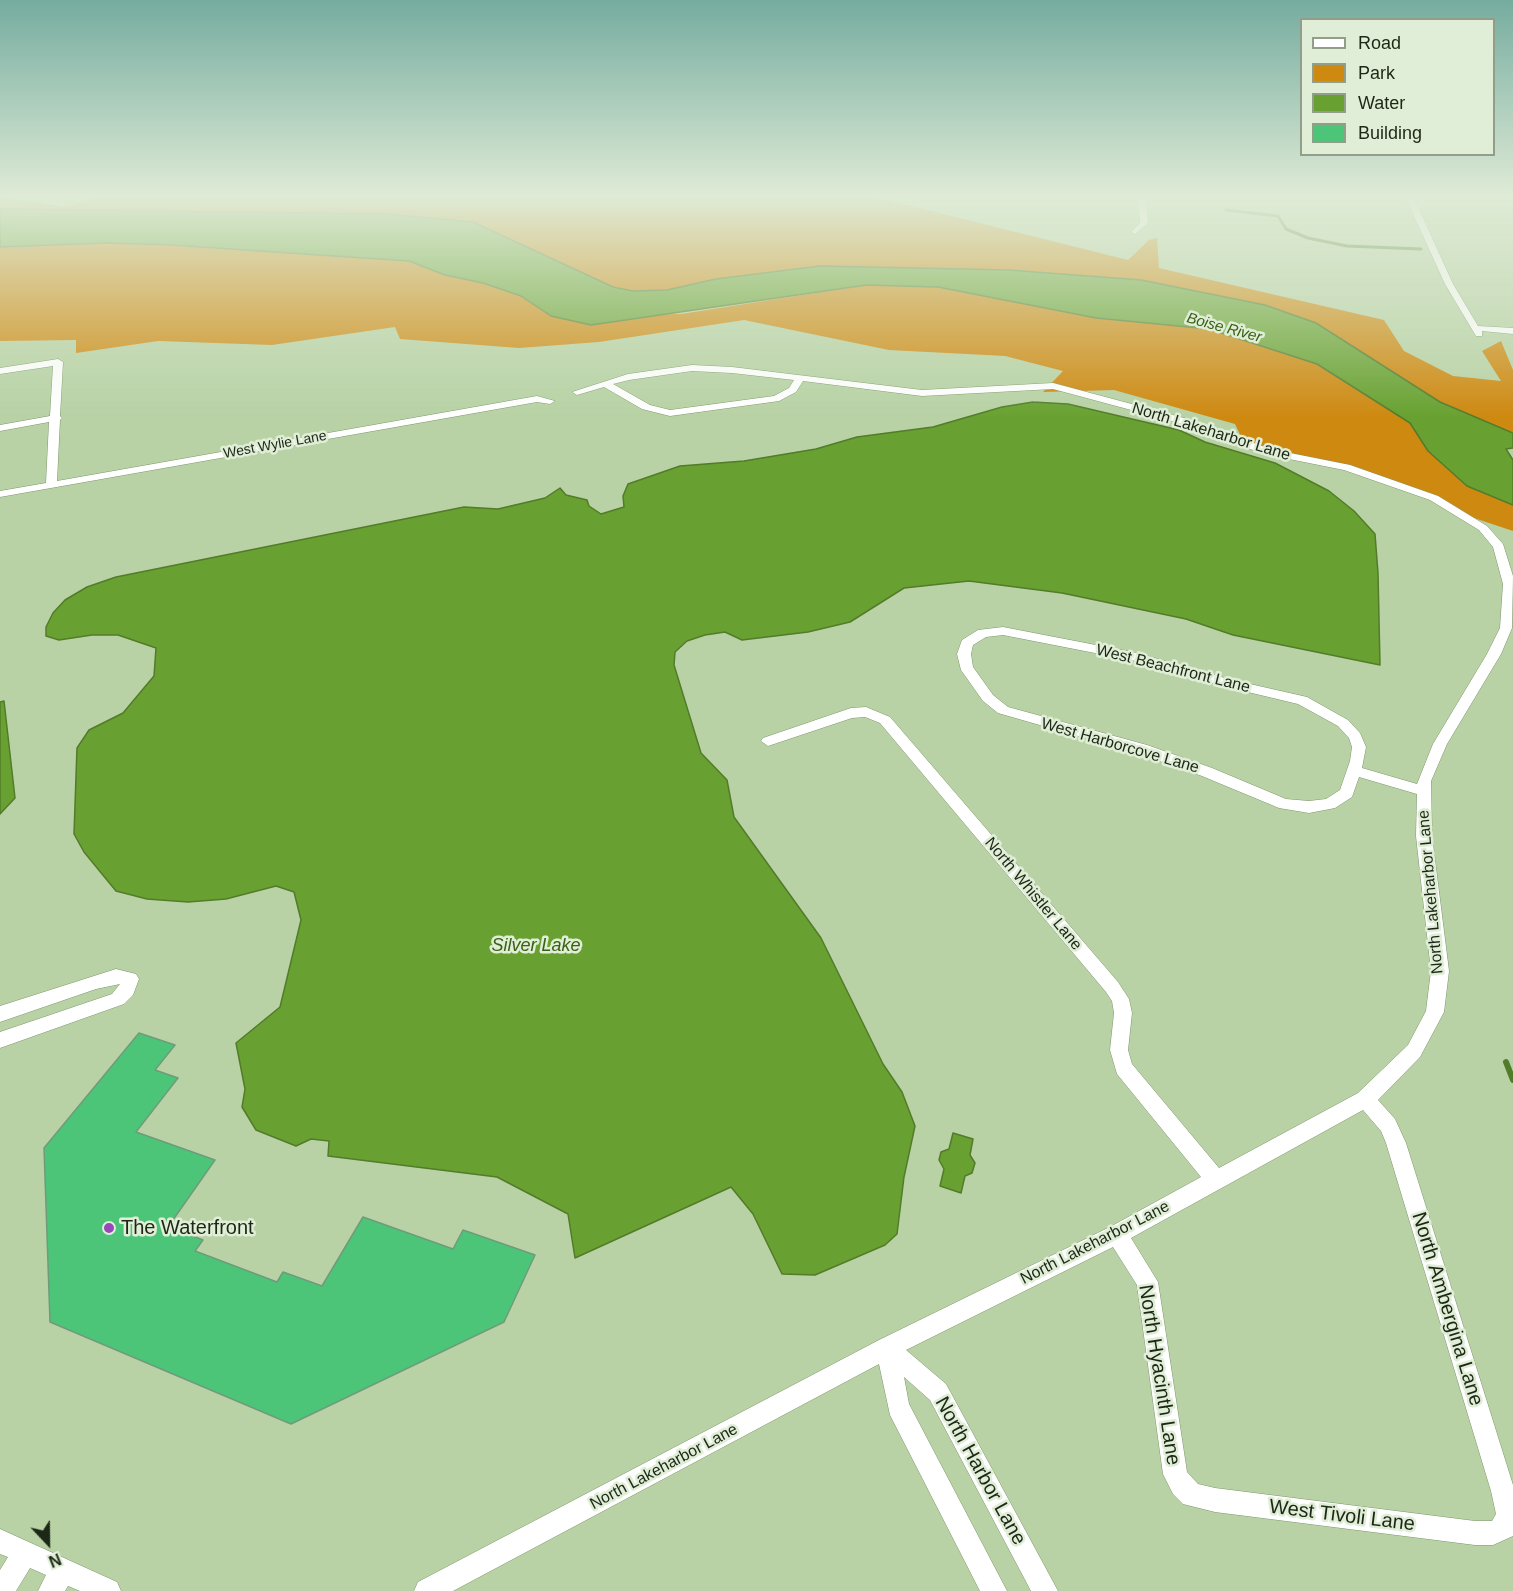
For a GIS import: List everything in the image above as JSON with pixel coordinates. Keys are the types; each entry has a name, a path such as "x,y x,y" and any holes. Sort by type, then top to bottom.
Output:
{"street":[{"path":"1442,268 1477,331 1513,331"},
{"path":"0,371 58,362 57,418 51,485"},
{"name":"North Lakeharbor Lane","path":"427,1591 886,1348 1117,1234 1365,1099 1414,1052 1435,1012 1440,971 1424,836 1424,786 1440,744 1494,654 1506,628 1511,581 1499,546 1483,528 1434,498 1346,467 1268,452 1180,420 1053,386 922,393 732,370 692,368 652,372 577,392"},
{"path":"604,383 646,407 670,412 776,399 794,390 800,378"},
{"name":"West Wylie Lane","path":"0,494 537,399 550,401"},
{"path":"0,428 57,418"},
{"name":"West Beachfront Lane","path":"964,654 967,643 983,633 1003,631 1024,633 1137,657 1227,683 1302,700 1325,711 1349,730 1359,747 1356,766"},
{"name":"West Harborcove Lane","path":"964,654 966,667 988,698 1004,710 1142,749 1207,772 1284,804 1309,807 1330,804 1347,793 1356,766"},
{"name":"North Whistler Lane","path":"768,741 851,713 866,712 885,720 1112,987 1120,999 1123,1013 1119,1050 1124,1068 1216,1180"},
{"path":"1356,766 1424,786"},
{"path":"0,1014 116,976 130,980 127,990 118,999 0,1040"},
{"name":"North Ambergina Lane","path":"1365,1099 1388,1125 1396,1143 1503,1491 1508,1514 1506,1527"},
{"name":"North Hyacinth Lane","path":"1117,1234 1147,1282 1171,1454 1175,1474 1181,1486"},
{"path":"886,1348 898,1407 994,1591"},
{"name":"North Harbor Lane","path":"886,1348 938,1392 1045,1591"},
{"name":"West Tivoli Lane","path":"1181,1486 1192,1495 1215,1500 1475,1533 1493,1533 1506,1527"},
{"path":"0,1541 25,1553 57,1581 108,1591"},
{"path":"1,1591 25,1553"}],"green space":[{"path":"0,268 428,268 521,296 551,316 681,314 866,285 938,287 1096,318 1209,329 1317,363 1410,423 1428,451 1467,486 1513,505 1513,531 1465,515 1434,498 1346,467 1244,443 1235,424 1114,390 1043,392 1063,371 1005,356 889,350 744,320 599,342 519,348 400,339 395,327 272,345 158,341 76,353 76,340 0,341"},
{"path":"573,268 802,268 716,279 667,290 633,291 613,287"},
{"path":"926,268 1160,268 1384,320 1404,351 1453,376 1501,381 1482,351 1501,341 1513,370 1513,433 1440,402 1316,323 1265,305 1009,270"}],"water":[{"name":"Boise River","path":"428,268 573,268 613,287 633,291 667,290 716,279 802,268 1009,270 1141,280 1265,305 1316,323 1440,402 1513,433 1513,448 1506,449 1513,460 1513,505 1467,486 1428,451 1410,423 1317,364 1209,329 1096,318 938,287 866,285 591,325 551,316 521,296 483,283 445,275"},
{"name":"Silver Lake","path":"1033,402 1068,404 1179,430 1205,442 1275,463 1329,491 1354,511 1375,534 1380,665 1233,635 1186,619 1062,593 969,581 904,588 850,622 808,632 742,640 725,632 705,635 687,641 675,652 674,665 701,753 727,780 734,817 821,938 883,1064 902,1092 915,1126 904,1177 897,1234 885,1245 815,1275 782,1274 753,1214 731,1187 575,1258 568,1214 497,1177 328,1156 329,1141 311,1139 296,1146 256,1130 242,1107 245,1089 236,1043 280,1007 301,920 294,892 276,886 226,899 188,902 147,899 116,891 84,852 74,834 77,748 89,730 123,713 154,676 156,648 118,635 92,635 59,640 46,636 46,627 53,613 65,600 87,587 116,577 464,507 498,509 545,498 560,488 566,495 587,500 589,506 601,514 624,507 623,496 628,484 680,466 744,461 816,449 857,437 933,427 1002,407"},
{"path":"4,701 15,798 0,814 0,702"},
{"path":"953,1133 973,1139 970,1155 975,1163 972,1173 965,1176 961,1193 940,1186 944,1169 939,1160 941,1152 949,1149"}],"building":[{"name":"The Waterfront","path":"139,1033 175,1045 155,1070 178,1078 136,1132 215,1160 168,1227 203,1240 195,1251 277,1282 283,1272 322,1286 363,1217 453,1249 463,1230 535,1255 504,1322 291,1424 50,1322 44,1148"}],"waterway":[{"path":"1506,1062 1513,1080"}],"place":[{"name":"The Waterfront","path":"109,1228"}]}
